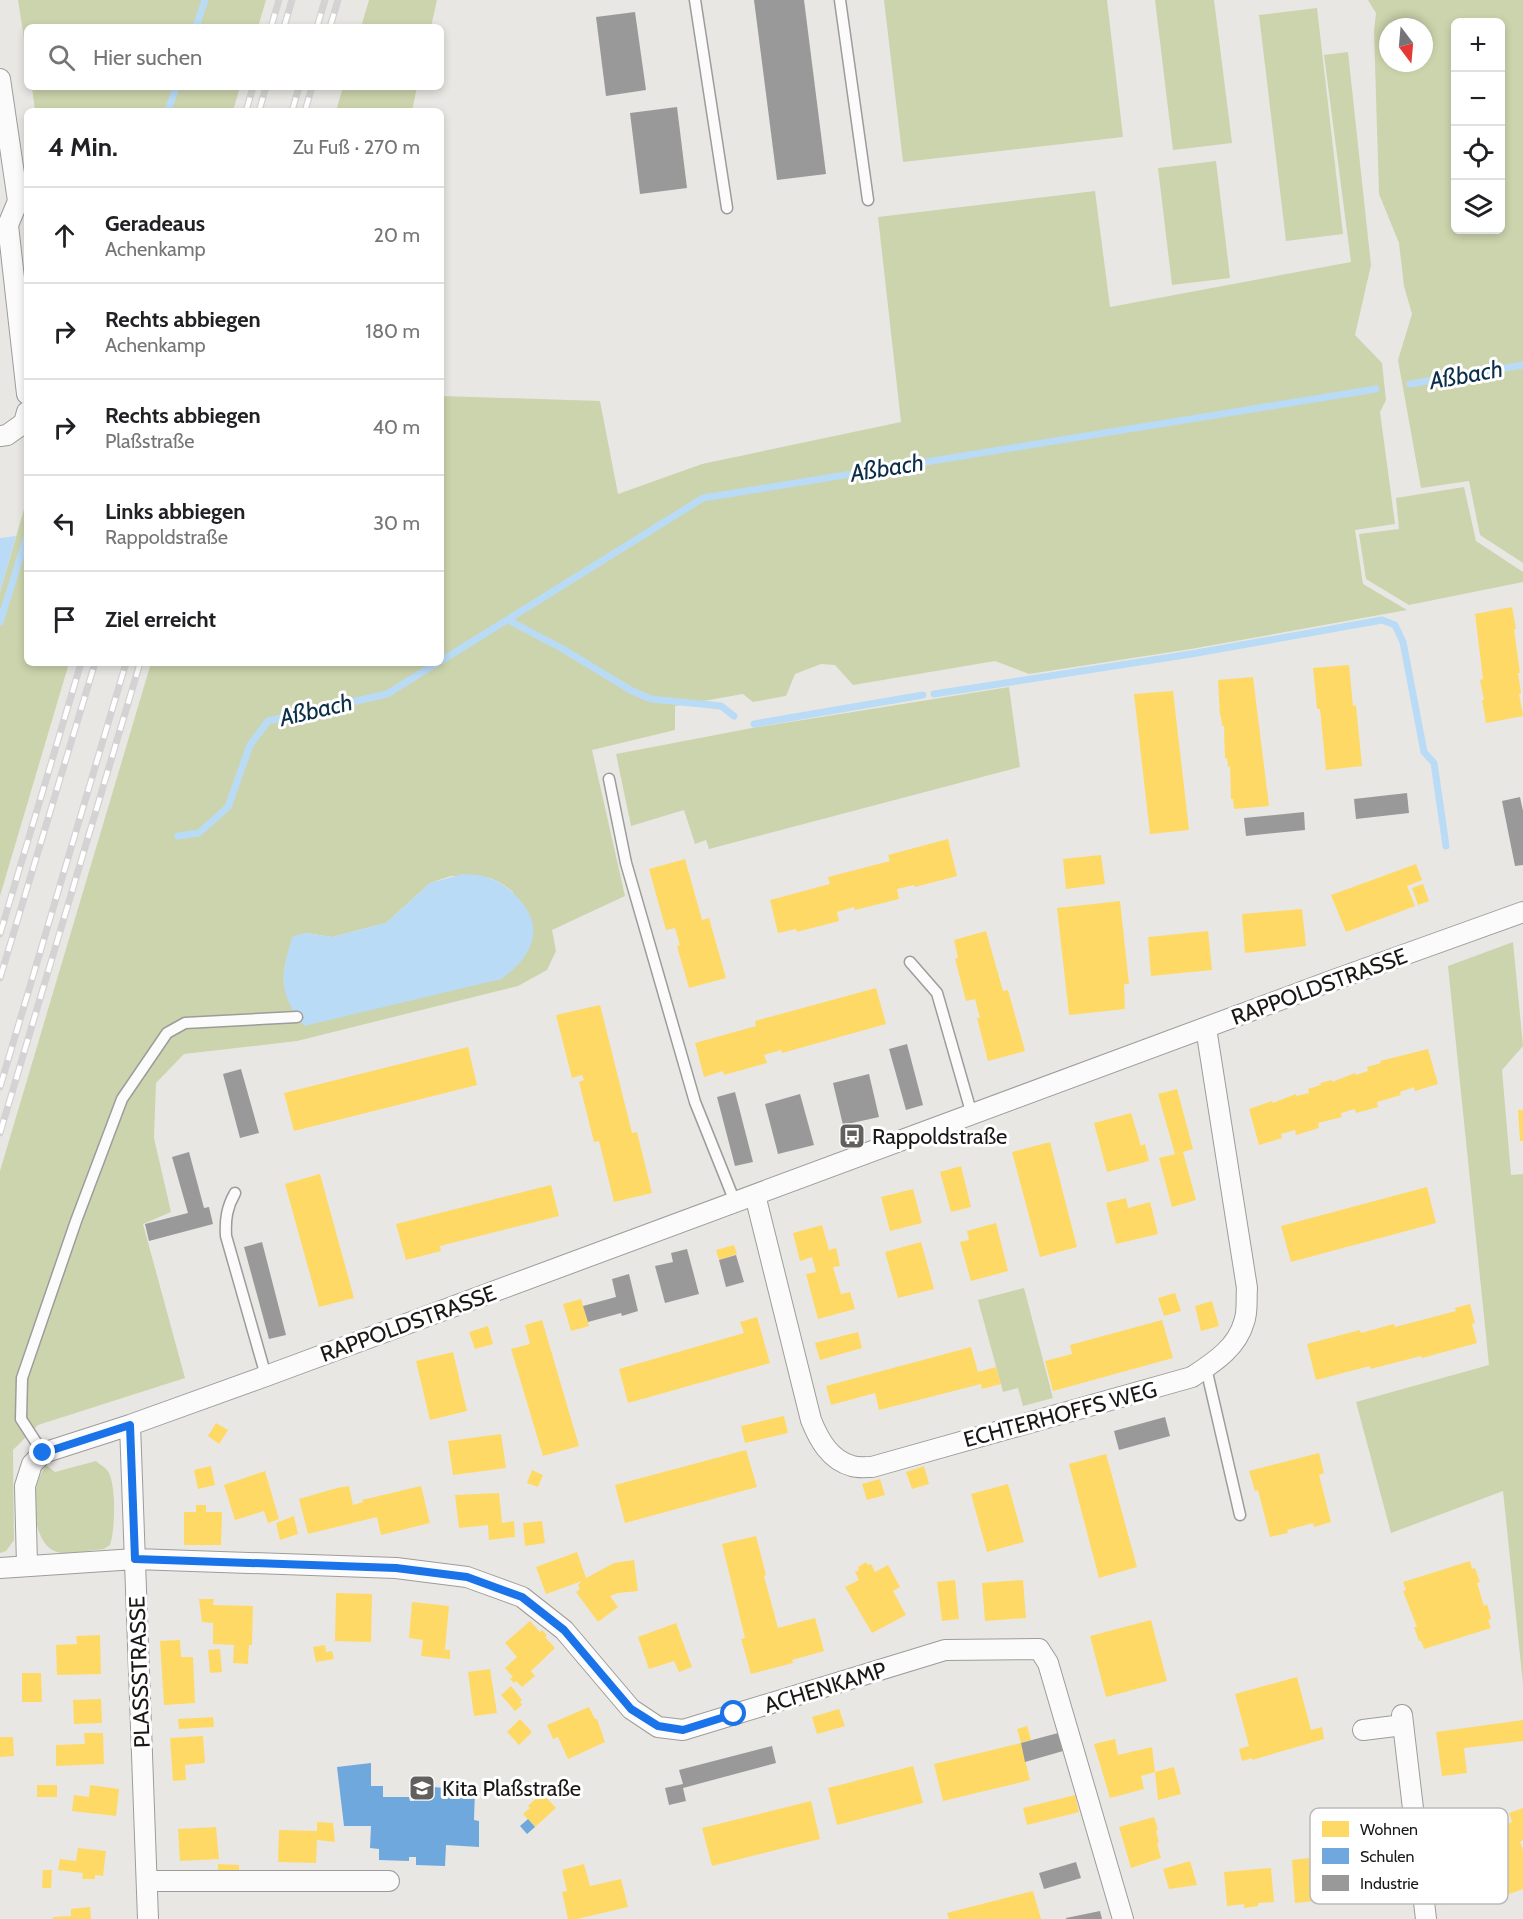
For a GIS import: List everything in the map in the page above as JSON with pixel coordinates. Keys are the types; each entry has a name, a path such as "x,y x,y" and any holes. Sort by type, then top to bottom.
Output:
{"street":[{"path":"0,79 18,201 8,225 24,367"},
{"path":"0,436 7,435 24,423"},
{"name":"RAPPOLDSTRASSE","path":"43,1453 130,1425 266,1376 1341,977 1523,912"},
{"name":"ECHTERHOFFS WEG","path":"755,1195 811,1420 819,1439 833,1456 853,1467 872,1467 1192,1377 1216,1361 1234,1343 1245,1322 1247,1288 1206,1029"},
{"name":"PLASSSTRASSE","path":"130,1425 148,1919"},
{"path":"27,1565 25,1486 32,1464 43,1453"},
{"path":"0,1568 135,1559"},
{"name":"ACHENKAMP","path":"135,1559 396,1568 467,1577 522,1597 564,1630 631,1709 658,1726 683,1730 945,1650 1039,1648 1048,1663 1123,1919"},
{"path":"1363,1730 1402,1720 1413,1808"},
{"path":"147,1881 389,1881"},
{"path":"1424,1904 1426,1919"}],"lane":[{"path":"695,0 727,208"},
{"path":"840,0 868,200"},
{"path":"609,779 626,863 695,1102 735,1202"},
{"path":"910,962 937,993 972,1115"},
{"path":"43,1453 21,1419 22,1378 76,1221 122,1099 167,1033 185,1023 297,1017"},
{"path":"235,1193 228,1205 225,1221 226,1236 266,1376"},
{"path":"1206,1368 1240,1515"}],"green space":[{"path":"18,0 266,0 259,24 24,24 24,39"},
{"path":"369,0 437,0 432,24 362,24"},
{"path":"884,0 1107,0 1123,137 903,162"},
{"path":"1155,0 1214,0 1232,143 1173,150"},
{"path":"1368,0 1523,0 1523,563 1480,535 1469,481 1421,488 1398,360 1412,314 1404,286 1399,243 1379,194 1374,31 1376,13"},
{"path":"1317,8 1343,234 1286,241 1259,15"},
{"path":"1348,52 1371,265 1355,335 1382,363 1386,400 1380,412 1395,524 1355,530 1363,584 1407,610 1191,649 1029,674 995,661 853,685 835,665 821,664 795,674 786,696 753,702 743,694 675,706 675,730 592,750 625,896 552,930 556,951 547,970 518,986 297,1041 184,1054 156,1083 154,1138 171,1212 143,1224 185,1378 38,1425 13,1450 14,1540 6,1551 0,1553 0,1171 150,666 444,666 444,396 600,401 618,494 702,464 901,422 878,217 1095,191 1110,307 1351,262 1324,55","holes":["451,876 477,876 498,881 513,892 520,962 501,979 297,1017 284,986 284,969 293,937 306,933 332,937 386,923 430,883"]},
{"path":"32,90 239,90 234,108 35,108"},
{"path":"342,90 416,90 413,108 337,108"},
{"path":"1216,161 1230,278 1172,285 1158,168"},
{"path":"1464,487 1476,541 1523,572 1523,582 1409,605 1366,579 1359,534 1399,529 1396,498"},
{"path":"24,509 24,666 68,666 0,896 0,592"},
{"path":"1009,687 1020,767 709,849 706,840 695,844 684,810 631,826 616,754 752,728"},
{"path":"1513,942 1523,1046 1502,1070 1511,1175 1523,1174 1523,1684 1503,1491 1391,1533 1356,1402 1489,1365 1448,966"},
{"path":"1024,1288 1053,1398 1023,1406 1018,1388 1003,1392 978,1300"},
{"path":"96,1461 107,1470 114,1495 114,1518 110,1545 104,1549 74,1553 57,1552 49,1548 43,1540 36,1520 35,1497 39,1478 46,1465 55,1472"}],"water":[{"path":"16,536 0,592 0,538"},
{"path":"463,874 478,875 498,882 510,890 526,908 533,930 532,941 528,951 512,970 501,979 304,1026 295,1014 285,993 285,963 292,937 306,933 332,937 386,923 430,883"}],"building: Wohnen":[{"path":"1512,607 1523,716 1486,723 1475,614"},
{"path":"1349,665 1353,706 1356,705 1362,766 1326,770 1313,668"},
{"path":"1253,677 1269,806 1234,809 1233,799 1231,799 1230,766 1228,767 1227,758 1225,758 1224,726 1222,726 1220,716 1218,680"},
{"path":"1173,691 1189,830 1150,834 1134,694"},
{"path":"948,839 957,876 915,887 914,885 897,889 899,899 837,912 839,921 797,932 796,929 778,933 770,900 830,884 828,877 890,861 888,855"},
{"path":"1101,855 1105,884 1066,889 1063,859"},
{"path":"685,859 702,920 709,918 726,978 689,988 677,946 680,945 675,928 666,930 649,869"},
{"path":"1416,864 1422,880 1407,886 1415,906 1346,932 1331,895"},
{"path":"1423,884 1429,901 1418,905 1412,888"},
{"path":"1120,901 1129,984 1124,984 1125,1009 1069,1015 1057,908"},
{"path":"1302,909 1306,946 1245,953 1242,914"},
{"path":"986,931 1003,991 1008,990 1025,1051 988,1061 977,1018 980,1018 975,999 966,1001 955,959 958,958 954,940"},
{"path":"1208,931 1212,970 1151,976 1148,937"},
{"path":"876,988 886,1024 782,1053 781,1050 764,1055 767,1063 724,1075 723,1071 704,1077 695,1043 756,1026 755,1021"},
{"path":"600,1005 632,1133 637,1132 652,1193 614,1202 599,1141 594,1142 579,1082 584,1080 582,1075 572,1078 556,1015"},
{"path":"468,1047 477,1085 294,1131 284,1093"},
{"path":"1428,1049 1438,1084 1415,1091 1414,1087 1400,1092 1401,1095 1377,1102 1378,1107 1356,1113 1355,1109 1341,1113 1342,1117 1318,1123 1319,1128 1296,1135 1295,1130 1281,1134 1282,1138 1259,1145 1249,1109 1296,1094 1296,1096 1309,1093 1308,1089 1321,1085 1320,1083 1332,1080 1332,1082 1355,1073 1356,1075 1368,1071 1367,1067 1381,1063 1380,1061"},
{"path":"1177,1089 1193,1149 1183,1152 1196,1200 1172,1207 1159,1158 1175,1154 1158,1094"},
{"path":"1518,1110 1523,1110 1523,1141 1520,1141"},
{"path":"1131,1113 1141,1146 1145,1144 1149,1161 1107,1172 1094,1123"},
{"path":"1050,1142 1077,1247 1040,1257 1012,1152"},
{"path":"961,1166 971,1207 951,1212 940,1172"},
{"path":"320,1174 354,1298 319,1307 285,1184"},
{"path":"551,1185 559,1216 440,1246 441,1251 406,1260 396,1224"},
{"path":"1427,1187 1436,1223 1291,1262 1281,1226"},
{"path":"913,1189 922,1223 890,1231 881,1197"},
{"path":"1126,1198 1128,1208 1150,1202 1158,1234 1116,1244 1106,1203"},
{"path":"996,1223 1008,1271 971,1281 960,1242 969,1240 967,1231"},
{"path":"822,1225 829,1250 836,1248 840,1266 833,1267 841,1294 850,1292 855,1309 818,1319 806,1274 816,1272 812,1257 800,1261 793,1233"},
{"path":"921,1242 934,1289 898,1298 885,1252"},
{"path":"734,1245 737,1254 719,1260 716,1250"},
{"path":"1175,1293 1181,1311 1164,1316 1158,1298"},
{"path":"581,1299 589,1326 571,1331 563,1304"},
{"path":"1212,1301 1219,1326 1201,1331 1195,1306"},
{"path":"1470,1304 1477,1343 1422,1358 1421,1356 1370,1369 1370,1366 1316,1380 1307,1344 1360,1330 1361,1333 1394,1324 1395,1327 1456,1311 1455,1308"},
{"path":"757,1317 770,1363 628,1403 619,1369 744,1333 740,1322"},
{"path":"542,1320 579,1446 543,1456 511,1349 530,1344 525,1325"},
{"path":"1162,1320 1173,1358 1053,1391 1045,1361 1072,1354 1070,1345"},
{"path":"488,1326 493,1344 475,1349 469,1332"},
{"path":"858,1332 862,1348 820,1360 815,1343"},
{"path":"971,1347 978,1372 996,1367 1001,1384 982,1389 981,1384 879,1410 875,1393 831,1405 826,1386"},
{"path":"453,1352 467,1411 430,1420 416,1361"},
{"path":"784,1416 788,1433 745,1443 741,1426"},
{"path":"216,1423 228,1430 219,1444 208,1436"},
{"path":"501,1434 506,1468 453,1475 448,1441"},
{"path":"746,1450 757,1487 625,1523 615,1485"},
{"path":"1319,1453 1324,1473 1319,1475 1331,1522 1314,1527 1313,1523 1270,1537 1258,1490 1255,1491 1249,1471"},
{"path":"1106,1454 1137,1567 1099,1578 1069,1464"},
{"path":"211,1466 215,1485 198,1489 194,1470"},
{"path":"924,1466 929,1484 912,1489 906,1472"},
{"path":"532,1470 543,1475 538,1487 527,1483"},
{"path":"265,1471 279,1519 268,1523 264,1511 235,1520 224,1485"},
{"path":"880,1479 885,1495 867,1500 862,1484"},
{"path":"1008,1484 1024,1542 987,1552 971,1494"},
{"path":"349,1486 353,1505 363,1502 362,1500 421,1486 430,1523 381,1535 377,1517 308,1534 299,1499"},
{"path":"499,1493 502,1523 514,1521 515,1537 489,1540 488,1525 459,1528 455,1495"},
{"path":"196,1505 206,1505 206,1512 222,1512 221,1545 184,1545 184,1512 196,1512"},
{"path":"294,1516 298,1534 280,1540 276,1523"},
{"path":"542,1521 545,1543 525,1546 523,1523"},
{"path":"756,1536 778,1628 815,1618 824,1651 792,1660 793,1663 751,1674 741,1639 745,1638 722,1544"},
{"path":"577,1552 586,1578 614,1563 634,1560 638,1591 610,1596 618,1607 598,1622 576,1592 580,1589 578,1585 582,1581 546,1594 536,1567"},
{"path":"1470,1561 1480,1582 1477,1583 1484,1606 1487,1604 1491,1628 1424,1649 1414,1627 1417,1627 1403,1591 1406,1590 1403,1582"},
{"path":"866,1562 868,1565 871,1564 875,1572 888,1565 900,1587 893,1591 906,1615 872,1633 845,1587 859,1580 855,1572"},
{"path":"955,1580 959,1619 942,1621 937,1582"},
{"path":"1023,1580 1026,1618 985,1621 982,1583"},
{"path":"336,1593 372,1594 371,1642 335,1641"},
{"path":"199,1599 214,1599 213,1605 253,1606 252,1645 249,1645 248,1664 233,1663 234,1645 213,1644 213,1623 202,1622"},
{"path":"412,1602 449,1606 445,1650 450,1650 450,1659 421,1656 423,1640 409,1638"},
{"path":"1151,1620 1167,1681 1106,1697 1090,1636"},
{"path":"530,1621 540,1632 542,1630 547,1635 545,1637 555,1648 531,1671 535,1676 522,1687 510,1679 513,1677 505,1668 517,1657 505,1643"},
{"path":"676,1623 692,1667 679,1672 674,1661 649,1669 638,1637"},
{"path":"100,1635 101,1674 57,1675 56,1645 77,1644 76,1636"},
{"path":"180,1640 181,1657 193,1657 195,1703 164,1705 160,1641"},
{"path":"325,1645 326,1652 332,1651 334,1659 316,1662 313,1647"},
{"path":"220,1649 222,1672 210,1673 208,1650"},
{"path":"490,1669 497,1713 474,1716 468,1672"},
{"path":"22,1673 41,1673 42,1702 22,1702"},
{"path":"1297,1677 1311,1730 1322,1727 1324,1739 1242,1761 1239,1749 1249,1746 1235,1694"},
{"path":"511,1686 522,1700 520,1702 522,1705 515,1711 501,1695"},
{"path":"101,1699 102,1723 74,1724 73,1700"},
{"path":"589,1707 597,1719 605,1742 568,1759 558,1737 553,1739 547,1725"},
{"path":"839,1709 845,1726 817,1734 812,1717"},
{"path":"213,1717 214,1727 179,1729 178,1719"},
{"path":"520,1719 532,1732 519,1745 507,1732"},
{"path":"1523,1720 1523,1741 1464,1748 1467,1773 1442,1776 1436,1732"},
{"path":"1027,1726 1031,1740 1021,1743 1017,1729"},
{"path":"84,1733 103,1733 104,1764 56,1766 56,1745 85,1744"},
{"path":"203,1736 205,1763 185,1765 186,1780 173,1781 170,1738"},
{"path":"0,1737 13,1737 14,1756 0,1757"},
{"path":"1115,1739 1118,1755 1152,1747 1155,1772 1141,1776 1144,1789 1110,1798 1094,1744"},
{"path":"1021,1743 1030,1780 943,1801 934,1764"},
{"path":"913,1766 923,1803 837,1825 828,1788"},
{"path":"1174,1767 1181,1794 1158,1800 1155,1772"},
{"path":"37,1785 57,1785 57,1797 37,1797"},
{"path":"90,1785 119,1789 116,1816 72,1811 74,1795 89,1797"},
{"path":"542,1793 556,1808 535,1827 523,1814"},
{"path":"1075,1795 1079,1812 1027,1825 1023,1808"},
{"path":"811,1801 820,1839 712,1866 702,1828"},
{"path":"1523,1808 1523,1840 1520,1842 1523,1850 1523,1889 1508,1894 1508,1823 1512,1822 1509,1813"},
{"path":"1154,1817 1161,1858 1131,1868 1119,1827"},
{"path":"317,1822 333,1823 335,1842 317,1840 316,1863 278,1862 279,1830 317,1831"},
{"path":"216,1827 219,1859 180,1861 178,1829"},
{"path":"78,1848 106,1851 103,1876 95,1875 95,1879 82,1879 83,1873 58,1870 60,1859 76,1861"},
{"path":"1309,1858 1310,1901 1295,1903 1292,1860"},
{"path":"1190,1861 1197,1885 1169,1889 1163,1869"},
{"path":"218,1864 239,1865 239,1875 218,1875"},
{"path":"584,1864 590,1886 621,1879 628,1907 568,1919 562,1892 567,1891 562,1870"},
{"path":"1271,1868 1274,1902 1258,1903 1258,1906 1244,1908 1244,1904 1227,1906 1224,1872"},
{"path":"43,1870 52,1870 51,1888 42,1888"},
{"path":"1033,1891 1041,1919 949,1919 947,1913"},
{"path":"90,1907 91,1919 53,1919 53,1917 71,1916 71,1909"}],"building: Schulen":[{"path":"371,1763 371,1786 383,1786 383,1797 409,1797 410,1801 414,1801 414,1789 432,1791 432,1787 475,1790 474,1820 479,1821 479,1847 446,1845 445,1866 416,1865 416,1857 409,1857 409,1861 379,1860 379,1849 370,1848 371,1826 344,1826 337,1767"},
{"path":"528,1819 535,1827 527,1834 520,1826"}],"building: Industrie":[{"path":"754,0 804,0 826,174 777,180"},
{"path":"635,12 646,90 606,96 596,17"},
{"path":"677,107 687,188 640,194 630,113"},
{"path":"1407,793 1409,813 1356,819 1354,799"},
{"path":"1520,797 1523,811 1523,865 1515,866 1502,801"},
{"path":"1304,812 1305,830 1246,836 1244,818"},
{"path":"907,1044 923,1105 906,1110 889,1049"},
{"path":"241,1069 259,1133 240,1138 223,1074"},
{"path":"869,1074 879,1117 843,1125 833,1083"},
{"path":"735,1092 753,1162 735,1166 717,1097"},
{"path":"800,1094 814,1145 778,1154 765,1104"},
{"path":"189,1152 204,1208 209,1207 213,1224 149,1241 145,1224 188,1213 172,1157"},
{"path":"262,1242 286,1335 269,1339 244,1247"},
{"path":"687,1249 699,1294 665,1303 655,1266 673,1262 671,1253"},
{"path":"736,1255 744,1282 726,1287 719,1260"},
{"path":"629,1274 638,1311 588,1322 583,1306 616,1297 612,1279"},
{"path":"1165,1417 1170,1436 1119,1450 1114,1431"},
{"path":"1058,1733 1063,1751 1025,1762 1021,1743"},
{"path":"772,1746 776,1763 683,1788 686,1801 669,1805 665,1788 683,1784 679,1770"},
{"path":"1076,1862 1081,1878 1044,1889 1039,1873"},
{"path":"1100,1911 1102,1919 1066,1919 1066,1918"}],"waterway":[{"path":"197,24 205,0"},
{"path":"169,108 175,90"},
{"name":"Aßbach","path":"1410,384 1523,365"},
{"name":"Aßbach","path":"444,659 703,498 1376,389"},
{"path":"0,622 24,546"},
{"path":"508,620 563,649 632,691 651,699 721,706 734,716"},
{"path":"934,694 1191,654 1382,620 1395,625 1403,642 1424,752 1434,763 1446,846"},
{"name":"Aßbach","path":"178,836 199,833 228,807 250,745 268,721 387,694 432,666"},
{"path":"754,724 923,695"}],"railway":[{"path":"272,24 279,0"},
{"path":"285,24 292,0"},
{"path":"318,24 325,0"},
{"path":"331,24 338,0"},
{"path":"247,108 252,90"},
{"path":"260,108 265,90"},
{"path":"293,108 298,90"},
{"path":"306,108 311,90"},
{"path":"0,934 80,666"},
{"path":"0,978 94,666"},
{"path":"0,1087 125,666"},
{"path":"0,1133 139,666"}],"place":[{"name":"Rappoldstraße","path":"852,1136"},
{"name":"Kita Plaßstraße","path":"422,1788"}],"route":[{"path":"43,1453 130,1425 135,1559 396,1568 467,1577 522,1597 564,1630 631,1709 658,1726 683,1730 734,1714"}]}
